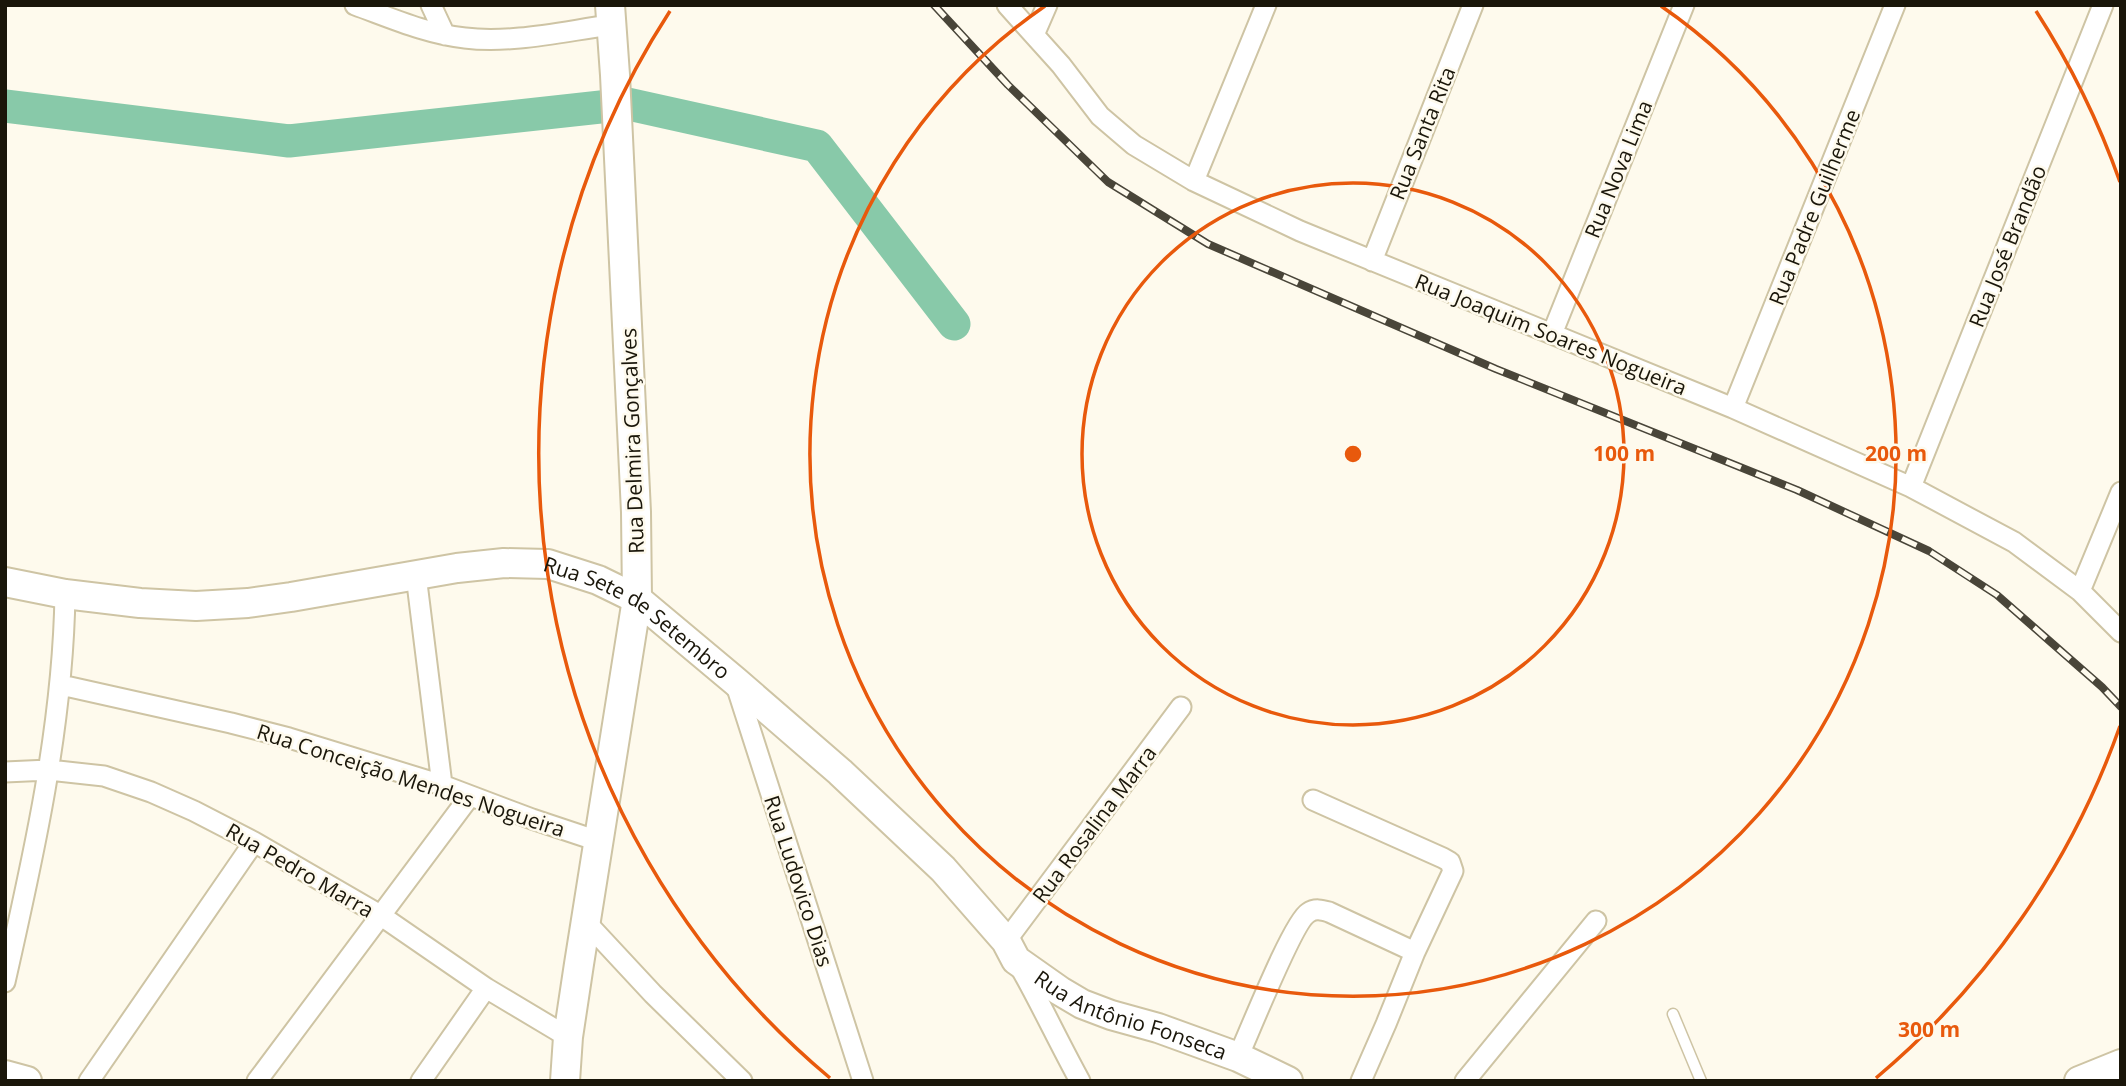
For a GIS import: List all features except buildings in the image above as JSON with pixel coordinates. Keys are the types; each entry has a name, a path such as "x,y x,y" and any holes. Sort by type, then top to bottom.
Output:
{"street":[{"path":"355,5 444,35 468,39 500,38 611,15"},
{"path":"431,5 444,35"},
{"name":"Rua Joaquim Soares Nogueira","path":"1007,5 1034,34 1091,106 1118,132 1144,152 1194,181 1372,261 1733,408 1911,487 2014,542 2080,591 2121,632"},
{"path":"1034,34 1047,5"},
{"path":"1194,181 1266,5"},
{"name":"Rua Santa Rita","path":"1372,261 1473,5"},
{"name":"Rua Nova Lima","path":"1552,334 1684,5"},
{"name":"Rua Padre Guilherme","path":"1733,408 1895,5"},
{"name":"Rua José Brandão","path":"1911,487 2103,5"},
{"name":"Rua Delmira Gonçalves","path":"565,1081 568,1037 637,599 636,512 611,15"},
{"path":"2080,591 2121,492"},
{"name":"Rua Sete de Setembro","path":"5,582 65,594 195,606 248,603 504,563 548,564 598,580 637,599 735,681 840,772 943,869 1011,951 1042,1004 1080,1081"},
{"path":"416,575 442,785"},
{"path":"5,982 49,770 61,685 65,594"},
{"name":"Rua Ludovico Dias","path":"735,681 863,1081"},
{"name":"Rua Conceição Mendes Nogueira","path":"61,685 289,738 442,785 598,841"},
{"name":"Rua Rosalina Marra","path":"1011,951 1181,707"},
{"name":"Rua Pedro Marra","path":"5,772 49,770 86,773 122,781 184,806 254,842 380,915 486,988 568,1037"},
{"path":"257,1081 470,796"},
{"path":"1313,800 1450,862 1454,871 1415,952 1360,1081"},
{"path":"89,1081 254,842"},
{"path":"1238,1057 1292,936 1308,913 1315,910 1329,912 1415,952"},
{"path":"1465,1081 1596,921"},
{"path":"586,922 653,994 742,1081"},
{"name":"Rua Antônio Fonseca","path":"1011,951 1060,991 1082,1004 1238,1057 1289,1081"},
{"path":"421,1081 486,988"},
{"path":"2079,1081 2121,1064"},
{"path":"5,1075 27,1081"}],"lane":[{"path":"1673,1014 1701,1081"}],"waterway":[{"path":"5,106 289,141 628,104 817,146 954,324"}],"railway":[{"path":"934,5 1008,85 1108,182 1208,244 1496,369 1797,490 1929,551 1997,595 2102,687 2121,707"}]}
